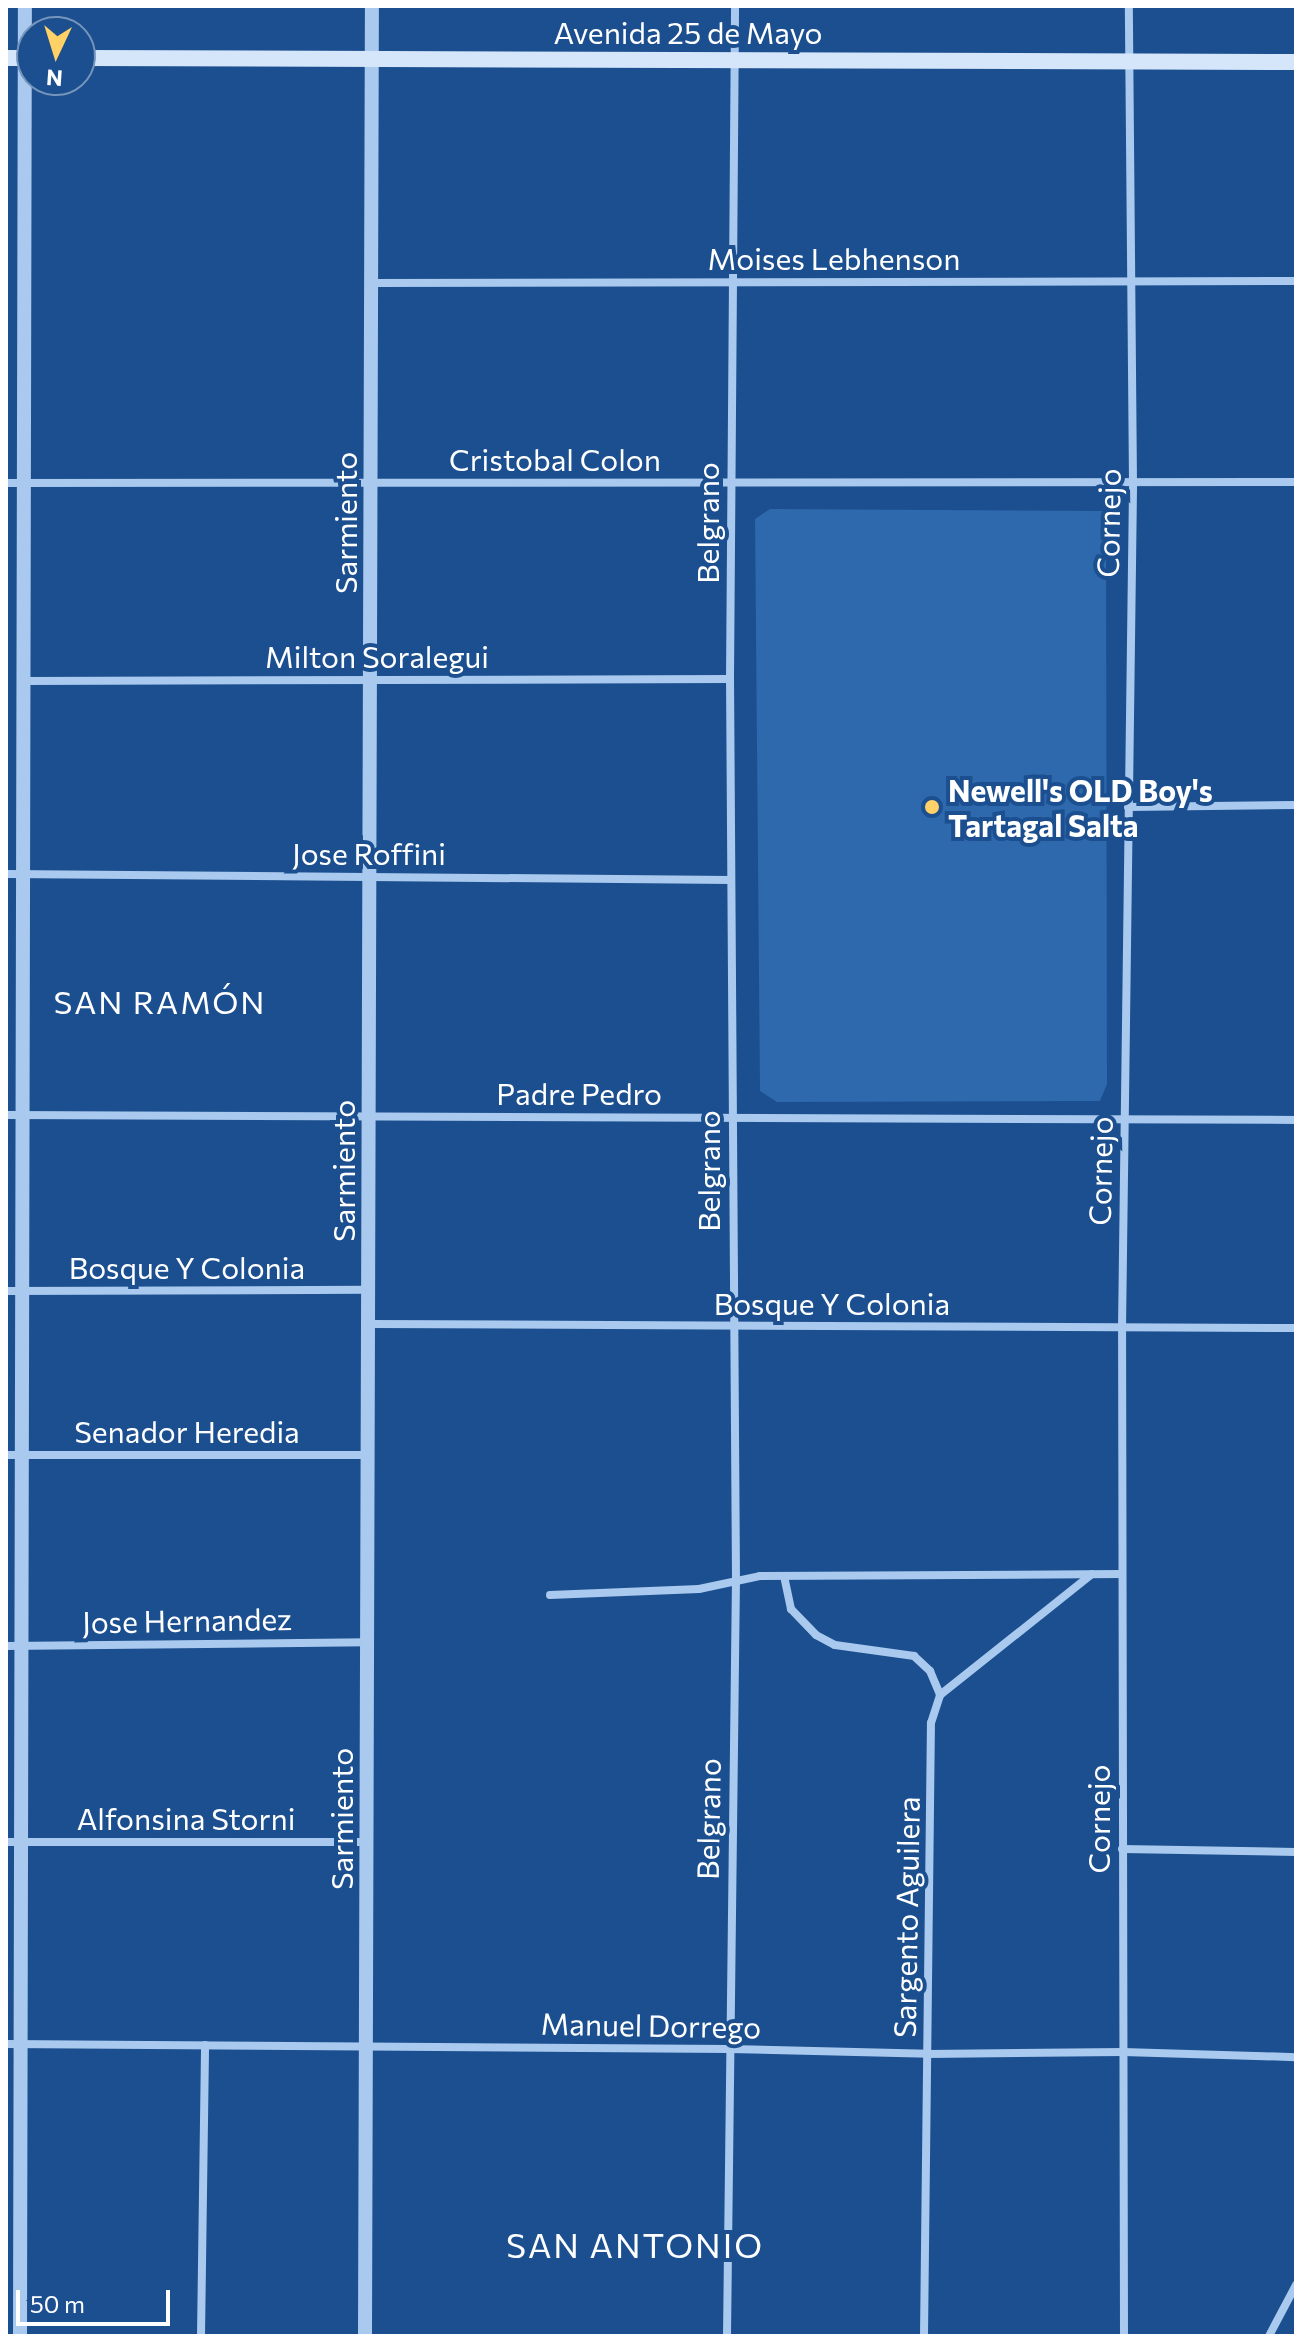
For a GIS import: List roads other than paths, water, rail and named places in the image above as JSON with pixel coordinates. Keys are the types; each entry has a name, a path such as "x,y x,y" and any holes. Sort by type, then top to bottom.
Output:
{"main road":[{"name":"Avenida 25 de Mayo","path":"96,58 1296,62"}],"street":[{"name":"Sarmiento","path":"365,2336 372,6"},
{"name":"Belgrano","path":"727,2336 736,1581 730,679 735,6"},
{"name":"Cornejo","path":"1124,2336 1122,1329 1133,484 1129,6"},
{"path":"20,2336 29,96"},
{"name":"Moises Lebhenson","path":"371,283 1296,281"},
{"name":"Cristobal Colon","path":"6,483 1296,482"},
{"name":"Milton Soralegui","path":"25,681 730,679"},
{"path":"1128,807 1296,805"},
{"name":"Jose Roffini","path":"6,874 731,880"},
{"name":"Padre Pedro","path":"6,1115 1296,1120"},
{"name":"Bosque Y Colonia","path":"6,1291 369,1290"},
{"name":"Bosque Y Colonia","path":"368,1324 1296,1328"},
{"name":"Senador Heredia","path":"6,1455 368,1455"},
{"path":"784,1576 791,1609 816,1635 835,1645 914,1656 930,1671 940,1695 1092,1574"},
{"path":"550,1595 699,1589 760,1576 1122,1574"},
{"name":"Jose Hernandez","path":"6,1646 368,1642"},
{"name":"Sargento Aguilera","path":"924,2336 931,1723 940,1695"},
{"name":"Alfonsina Storni","path":"6,1842 367,1842"},
{"path":"1122,1849 1296,1852"},
{"name":"Manuel Dorrego","path":"6,2044 729,2049 928,2054 1123,2052 1296,2057"},
{"path":"201,2336 205,2045"},
{"path":"1269,2336 1296,2285"}],"place":[{"name":"Newell's OLD Boy's Tartagal Salta","path":"932,807"}],"district":[{"name":"SAN RAMÓN","path":"160,1001"},
{"name":"SAN ANTONIO","path":"635,2245"}]}
